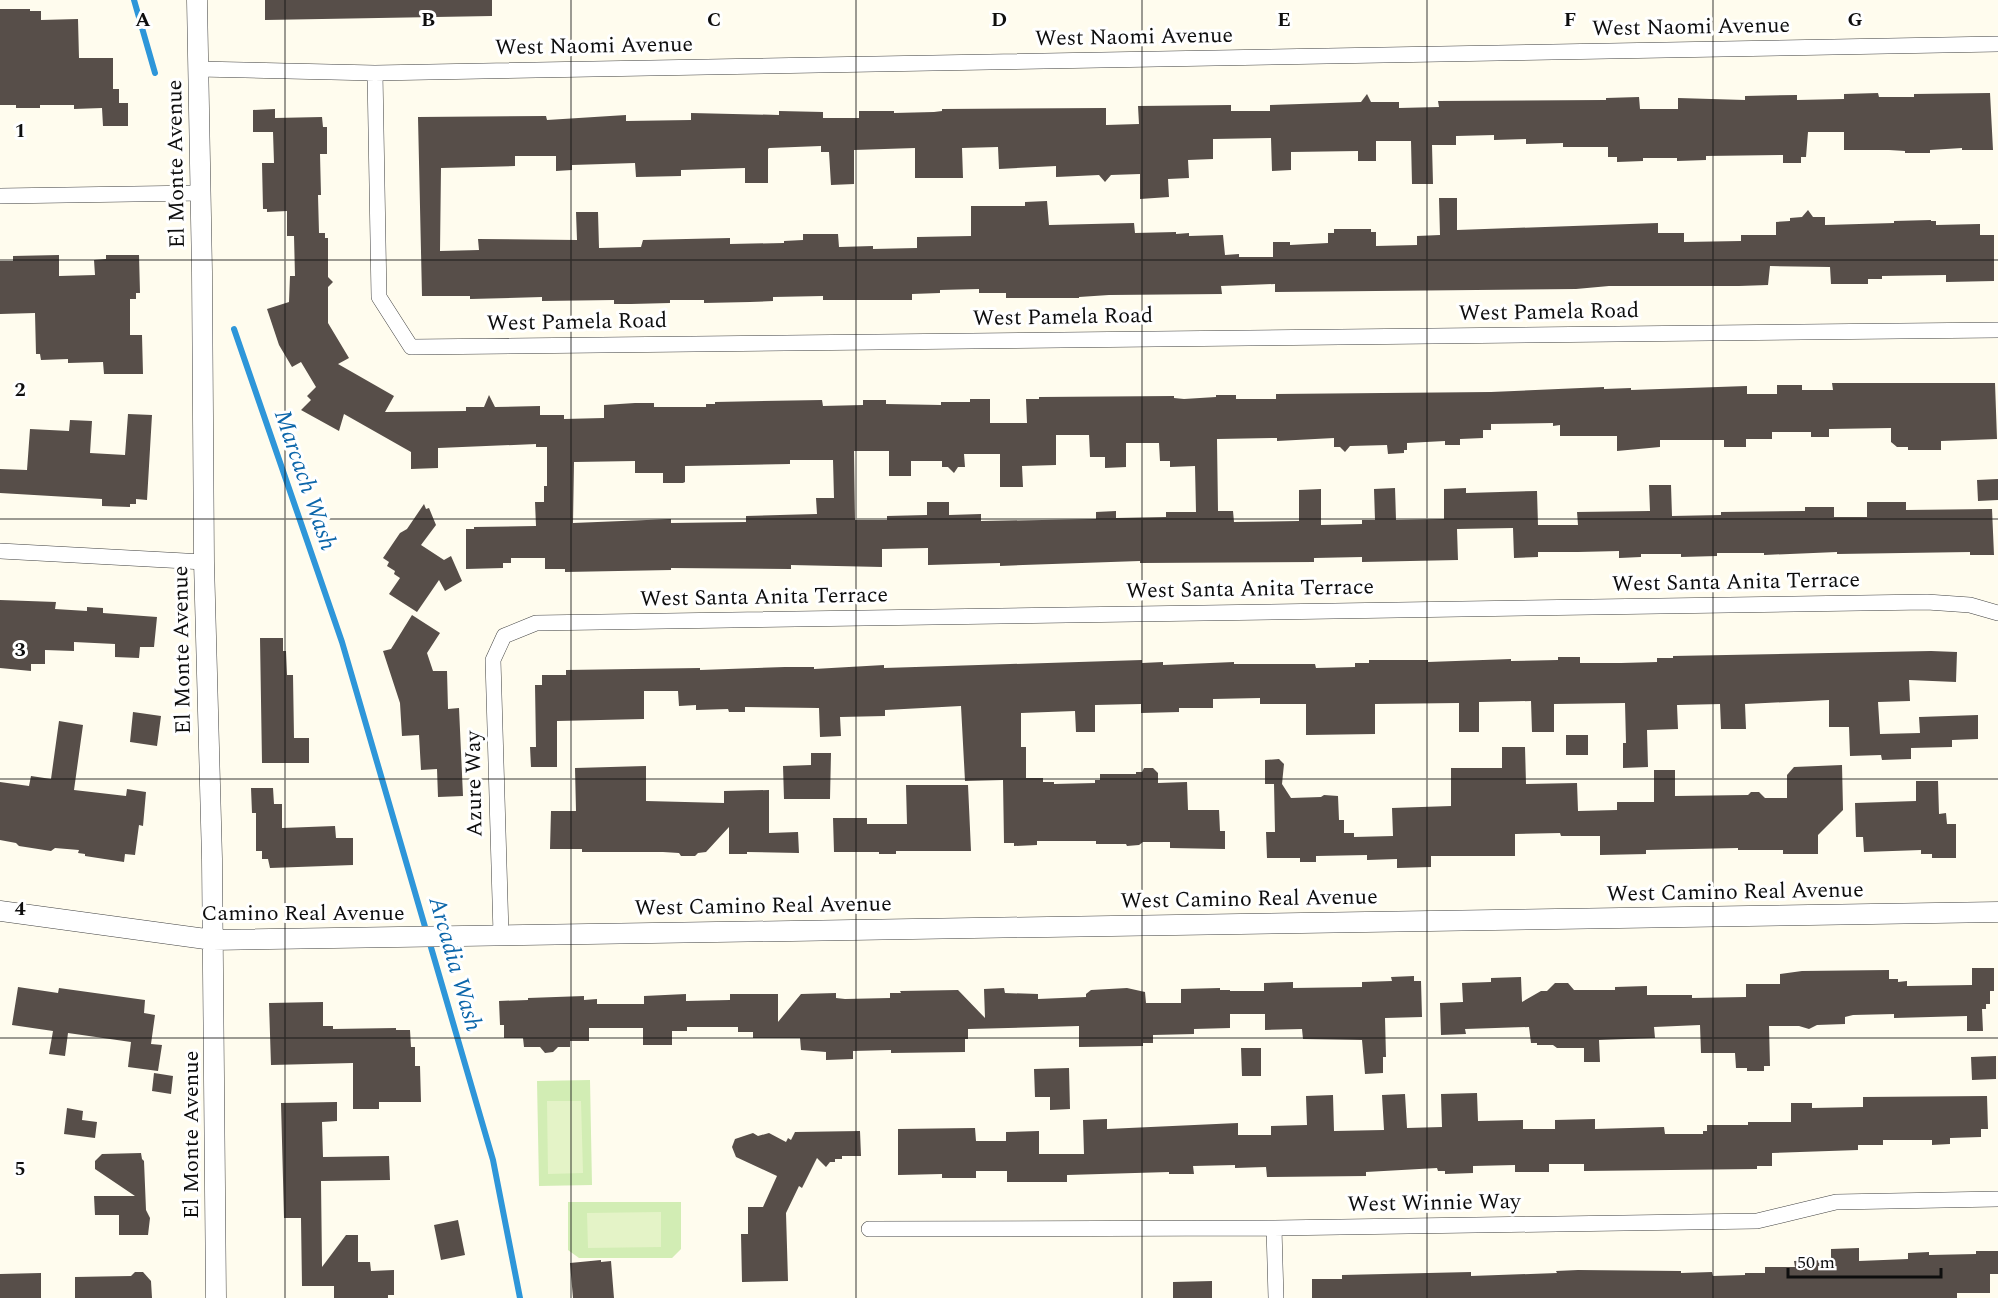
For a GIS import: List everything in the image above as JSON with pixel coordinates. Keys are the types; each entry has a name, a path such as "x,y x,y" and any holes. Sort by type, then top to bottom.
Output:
{"street":[{"name":"El Monte Avenue","path":"197,0 204,562 213,940 216,1298"},
{"name":"West Naomi Avenue","path":"198,69 375,72 1998,44"},
{"name":"West Pamela Road","path":"375,72 379,297 411,346 1998,330"},
{"path":"0,195 200,193"},
{"path":"0,551 204,562"},
{"name":"West Santa Anita Terrace","path":"504,636 536,623 572,622 1927,602 1970,605 1998,613"},
{"name":"Azure Way","path":"501,934 494,660 504,636"},
{"name":"Camino Real Avenue","path":"0,911 213,940 501,934"},
{"name":"West Camino Real Avenue","path":"501,934 1998,912"},
{"name":"West Winnie Way","path":"869,1229 1274,1228 1757,1221 1836,1202 1998,1199"},
{"path":"1274,1228 1276,1298"}],"green space":[{"path":"590,1080 592,1185 539,1186 537,1081"},
{"path":"547,1101 581,1101 583,1173 548,1174"},
{"path":"568,1202 681,1202 681,1249 672,1258 579,1258 568,1250"},
{"path":"661,1212 661,1247 588,1248 587,1213"}],"building":[{"path":"265,0 492,0 492,16 265,20"},
{"path":"0,9 41,11 41,20 78,19 79,58 113,58 113,89 119,89 119,103 128,103 128,126 103,126 102,108 74,109 74,105 40,105 40,108 16,108 16,105 0,105"},
{"path":"1878,93 1879,97 1914,97 1914,94 1990,93 1993,150 1962,150 1962,148 1930,150 1930,153 1905,153 1905,151 1889,150 1844,150 1844,132 1808,132 1806,157 1801,157 1801,163 1783,163 1783,155 1706,156 1706,160 1677,161 1677,158 1643,158 1643,161 1617,162 1617,157 1608,157 1608,147 1563,147 1563,143 1526,144 1526,139 1494,140 1494,135 1456,136 1456,145 1432,145 1433,184 1412,184 1411,141 1376,141 1376,161 1358,161 1358,151 1291,152 1291,170 1272,171 1271,138 1213,139 1213,159 1188,160 1189,178 1168,179 1169,197 1140,199 1140,174 1111,175 1105,182 1099,175 1056,177 1056,166 999,169 998,147 962,148 963,178 915,178 915,148 854,150 854,184 831,185 829,152 821,152 821,146 769,148 768,183 745,183 745,168 681,170 681,176 636,177 635,163 572,165 572,170 556,171 556,156 515,156 515,166 441,168 440,251 479,250 478,239 577,240 576,212 598,212 599,248 641,247 643,240 730,238 730,244 784,243 784,241 803,240 803,234 838,234 839,247 917,248 917,237 971,236 971,206 1025,206 1025,202 1047,201 1049,225 1134,223 1135,233 1176,232 1176,234 1189,233 1189,236 1223,235 1225,255 1273,257 1273,242 1290,242 1290,245 1328,243 1328,233 1334,233 1334,229 1371,229 1371,232 1376,232 1376,246 1417,245 1417,236 1440,235 1439,198 1457,198 1457,230 1658,223 1658,233 1684,233 1684,242 1741,241 1741,235 1776,235 1776,222 1802,217 1808,210 1813,217 1825,217 1825,225 1931,220 1936,221 1936,225 1980,224 1980,235 1994,235 1994,281 1946,282 1946,275 1882,276 1882,279 1868,279 1868,284 1831,284 1830,267 1770,266 1768,285 1739,286 1275,292 1275,284 1221,286 1222,294 1006,298 1006,293 979,293 979,289 940,290 940,293 912,294 912,300 823,300 823,296 773,297 773,301 750,302 704,303 704,300 670,300 670,303 631,304 614,304 614,300 542,301 542,297 470,299 470,296 422,296 418,117 546,116 547,120 626,115 626,121 691,120 691,113 779,115 779,111 823,112 823,118 859,118 859,111 894,111 894,113 934,112 942,111 942,109 1106,108 1106,125 1139,124 1138,106 1231,105 1231,111 1270,111 1270,105 1361,102 1367,94 1371,102 1399,102 1399,108 1439,107 1438,101 1606,100 1606,98 1639,97 1640,109 1678,109 1678,98 1745,100 1745,96 1797,95 1797,100 1844,99 1844,94"},
{"path":"275,109 275,118 322,117 323,127 327,127 327,154 320,154 321,195 318,195 319,233 325,233 325,238 328,238 328,277 333,282 328,287 328,323 349,358 338,364 394,396 385,412 466,411 466,407 484,407 489,395 495,407 540,406 540,415 564,415 564,419 604,418 604,405 635,403 654,403 654,407 706,407 706,404 715,404 715,402 822,400 823,406 863,405 863,400 886,400 886,404 941,405 941,402 990,399 990,423 1027,423 1026,399 1039,399 1039,397 1174,396 1174,398 1184,399 1236,395 1236,399 1276,399 1276,394 1491,392 1604,387 1604,389 1631,388 1631,390 1747,386 1747,394 1777,394 1777,385 1802,385 1802,390 1833,390 1832,383 1995,383 1997,439 1941,441 1941,450 1908,450 1908,447 1897,447 1891,442 1891,428 1829,429 1829,437 1811,437 1811,432 1772,432 1772,439 1746,439 1746,447 1724,447 1724,440 1660,440 1660,447 1617,451 1617,436 1560,436 1560,425 1553,426 1553,423 1491,424 1491,430 1483,430 1483,438 1460,439 1460,445 1445,445 1445,441 1407,443 1407,450 1404,450 1404,453 1388,454 1387,445 1350,446 1345,452 1340,447 1334,447 1334,438 1277,441 1277,438 1217,439 1218,511 1233,511 1234,522 1299,521 1299,490 1321,489 1321,525 1362,524 1362,520 1375,520 1374,489 1395,488 1396,520 1444,519 1444,489 1466,488 1466,493 1537,491 1538,525 1578,525 1577,512 1650,511 1649,485 1671,485 1672,516 1721,515 1721,512 1805,511 1805,507 1834,507 1834,517 1867,517 1867,502 1906,502 1906,510 1992,509 1994,555 1970,555 1970,552 1837,554 1837,552 1764,555 1764,553 1717,553 1717,556 1681,557 1681,554 1641,554 1641,557 1619,558 1619,551 1538,552 1538,557 1514,558 1513,528 1457,529 1458,560 1362,562 1362,557 1314,558 1314,562 1140,563 1140,561 1000,566 1000,563 928,565 928,548 882,549 882,567 791,565 791,569 671,568 671,570 565,572 565,569 545,569 545,558 511,558 511,563 503,563 503,568 466,569 466,529 536,526 535,502 544,502 544,486 547,486 547,447 536,447 536,444 438,448 438,468 411,469 411,452 344,414 339,431 301,410 311,400 307,396 316,387 301,362 292,367 279,345 267,309 289,302 290,276 295,276 294,236 287,236 287,211 267,212 267,209 263,209 262,163 274,163 273,132 253,132 253,110","holes":["1056,435 1089,435 1090,457 1105,457 1105,468 1126,467 1126,443 1159,443 1160,461 1170,461 1170,467 1195,466 1196,512 1166,512 1166,517 1116,518 1116,511 1096,512 1096,519 981,521 981,514 949,515 949,502 927,502 927,515 887,516 887,520 855,520 854,451 889,451 889,476 911,476 911,461 942,461 942,467 948,467 954,473 958,467 965,467 964,454 1000,454 1000,487 1023,487 1022,466 1056,465","790,460 833,460 834,498 816,498 817,514 746,516 746,522 671,523 671,519 573,523 574,462 635,461 635,473 663,473 663,483 683,483 685,482 685,466 790,464"]},
{"path":"59,255 59,276 95,275 94,260 106,259 106,255 139,255 140,293 136,293 136,299 130,299 130,335 142,335 143,374 104,374 103,362 68,363 68,359 41,360 40,354 36,354 35,313 0,314 0,261 13,261 13,256"},
{"path":"128,414 152,415 147,500 136,499 136,504 130,504 130,507 102,506 102,499 0,493 0,469 27,470 30,429 69,431 70,420 92,421 90,453 125,455"},
{"path":"1998,479 1998,500 1978,501 1977,480"},
{"path":"424,504 426,509 429,508 436,525 421,545 444,560 451,556 462,581 445,591 439,580 417,612 389,594 400,578 387,566 389,562 383,558"},
{"path":"0,600 56,602 55,609 87,611 87,607 103,608 103,613 157,617 154,647 140,647 139,658 115,657 115,644 74,642 74,651 45,650 45,664 31,664 31,671 0,668"},
{"path":"412,615 440,633 427,653 433,671 447,671 448,709 459,708 463,796 438,797 437,769 421,770 419,735 402,736 400,703 383,651 391,649"},
{"path":"260,638 283,638 287,675 293,675 294,738 309,738 309,763 262,763"},
{"path":"1957,652 1956,682 1909,680 1910,701 1878,702 1880,734 1920,733 1919,717 1978,715 1978,739 1952,740 1952,747 1911,748 1911,759 1882,760 1881,755 1850,756 1849,727 1829,727 1829,700 1745,704 1746,729 1721,729 1720,704 1677,705 1678,729 1647,730 1648,767 1623,768 1623,743 1626,743 1625,703 1554,704 1554,732 1532,732 1531,701 1479,702 1479,732 1459,732 1459,703 1375,704 1375,734 1306,735 1306,704 1260,704 1260,698 1213,699 1213,708 1179,708 1179,712 1141,713 1141,704 1095,705 1095,732 1076,732 1075,711 1021,713 1021,747 1026,747 1026,778 1043,778 1043,782 1054,782 1054,784 1095,783 1095,780 1100,780 1100,774 1136,774 1136,772 1142,772 1144,768 1153,768 1158,773 1158,783 1187,782 1188,810 1219,810 1220,831 1225,831 1225,849 1170,848 1170,842 1143,842 1139,845 1127,846 1126,844 1096,844 1096,841 1037,841 1037,845 1014,846 1014,843 1004,843 1003,780 965,781 961,706 885,710 885,716 840,717 841,736 820,737 819,708 745,707 745,712 729,712 728,709 696,710 696,705 679,706 678,691 644,691 644,719 557,721 557,767 531,767 530,747 536,747 535,685 542,685 542,675 566,675 566,670 700,668 700,670 785,667 814,667 814,669 884,665 884,668 1142,660 1142,663 1163,662 1163,665 1234,662 1234,664 1315,664 1316,668 1355,667 1355,663 1369,663 1369,660 1428,660 1428,662 1511,659 1511,661 1580,657 1580,663 1621,663 1657,662 1657,658 1673,658 1673,656"},
{"path":"133,712 161,716 157,746 130,742"},
{"path":"59,721 83,725 74,790 126,796 127,789 146,792 143,826 139,825 135,855 125,854 124,862 85,856 85,854 78,853 79,850 55,848 51,851 19,846 16,843 0,840 0,782 29,786 31,776 51,779"},
{"path":"1566,735 1588,735 1588,755 1566,755"},
{"path":"1502,747 1525,747 1526,784 1577,783 1578,811 1617,810 1617,802 1654,802 1654,770 1675,770 1675,796 1748,795 1751,792 1759,792 1765,798 1787,798 1787,775 1794,767 1842,765 1843,810 1818,835 1818,854 1783,854 1783,850 1738,850 1738,848 1646,850 1646,854 1600,855 1600,836 1561,836 1560,833 1515,834 1515,856 1431,856 1431,867 1397,868 1397,859 1367,860 1367,855 1316,856 1316,862 1300,862 1300,858 1267,858 1266,832 1275,832 1274,784 1265,784 1265,760 1279,759 1284,764 1282,784 1291,798 1338,796 1339,820 1344,820 1344,833 1354,833 1354,837 1393,836 1392,808 1451,806 1451,768 1502,768"},
{"path":"811,753 831,753 830,799 784,799 783,766 811,765"},
{"path":"646,766 646,801 724,803 724,791 769,790 769,833 798,832 799,853 729,854 729,827 706,852 695,856 663,852 582,852 582,849 550,849 551,811 576,811 575,768"},
{"path":"1916,781 1938,781 1939,814 1946,813 1947,824 1956,824 1956,858 1932,858 1932,854 1921,854 1921,850 1864,852 1863,837 1856,837 1855,803 1916,801"},
{"path":"906,785 968,785 971,851 896,851 896,854 834,852 833,818 867,818 867,824 907,824"},
{"path":"251,788 273,788 274,804 282,804 282,828 335,826 336,838 353,838 353,865 270,868 268,859 262,859 262,851 256,851 256,813 252,813"},
{"path":"1972,968 1994,968 1994,991 1990,991 1990,1004 1986,1004 1986,1009 1982,1009 1983,1031 1967,1031 1967,1016 1894,1018 1894,1014 1853,1015 1845,1017 1845,1024 1817,1025 1809,1029 1799,1026 1769,1026 1770,1066 1764,1066 1764,1071 1747,1071 1747,1068 1736,1068 1735,1053 1701,1053 1700,1025 1654,1027 1655,1038 1599,1040 1600,1062 1584,1062 1584,1048 1557,1048 1553,1045 1531,1043 1529,1027 1465,1029 1466,1034 1441,1035 1440,1003 1463,1002 1462,983 1491,982 1491,978 1521,977 1522,1002 1541,991 1547,991 1555,983 1568,983 1574,990 1615,990 1615,987 1647,986 1647,995 1692,995 1692,998 1746,997 1746,984 1780,984 1780,974 1802,971 1889,970 1889,979 1898,979 1898,982 1907,981 1907,986 1972,985"},
{"path":"1414,976 1414,981 1421,981 1422,1017 1385,1018 1386,1057 1383,1057 1383,1073 1365,1074 1362,1040 1303,1039 1302,1029 1265,1030 1265,1014 1230,1014 1230,1028 1194,1029 1194,1034 1153,1035 1153,1043 1143,1043 1143,1046 1079,1047 1079,1026 968,1029 965,1052 853,1051 853,1059 826,1060 826,1052 801,1050 800,1038 753,1038 753,1032 738,1032 738,1027 687,1027 687,1031 672,1031 672,1045 643,1045 643,1028 589,1028 589,1041 570,1041 570,1047 558,1047 553,1052 545,1053 540,1047 524,1047 523,1038 504,1038 504,1025 500,1025 499,1001 584,996 584,1000 597,999 597,1004 644,1004 644,996 686,994 686,1001 730,1000 730,994 778,994 778,1022 801,994 836,993 836,998 845,999 890,998 890,993 901,993 900,991 958,990 985,1018 984,989 1004,988 1005,993 1038,994 1038,999 1086,997 1091,990 1127,988 1145,992 1146,1003 1181,1003 1181,989 1220,988 1220,990 1230,991 1264,991 1264,983 1293,982 1293,988 1362,987 1362,982 1392,981 1391,977"},
{"path":"18,987 58,993 59,988 145,1000 144,1013 155,1015 151,1044 162,1045 158,1071 128,1067 131,1042 68,1033 65,1056 49,1054 53,1031 12,1025"},
{"path":"323,1002 323,1026 333,1026 333,1029 396,1028 396,1030 410,1030 411,1047 415,1047 415,1066 420,1066 421,1102 379,1102 379,1109 353,1109 353,1063 271,1065 269,1003"},
{"path":"1241,1048 1261,1048 1261,1076 1242,1076"},
{"path":"1996,1056 1996,1079 1972,1080 1971,1057"},
{"path":"1069,1068 1070,1109 1050,1110 1050,1097 1035,1097 1034,1069"},
{"path":"154,1073 173,1076 171,1094 152,1091"},
{"path":"1477,1093 1478,1121 1523,1120 1523,1129 1555,1129 1555,1120 1595,1119 1595,1129 1664,1127 1665,1134 1703,1134 1703,1131 1707,1131 1707,1125 1791,1122 1791,1103 1812,1103 1812,1108 1863,1107 1863,1097 1987,1096 1988,1129 1981,1129 1981,1137 1950,1138 1950,1144 1932,1145 1932,1140 1883,1140 1883,1145 1858,1145 1858,1150 1772,1153 1772,1166 1757,1166 1757,1169 1584,1171 1584,1164 1549,1164 1549,1172 1515,1172 1515,1165 1473,1166 1473,1173 1445,1174 1445,1171 1438,1171 1437,1168 1366,1172 1366,1176 1267,1177 1266,1167 1235,1168 1235,1165 1193,1166 1194,1174 1169,1174 1169,1172 1067,1175 1067,1182 1007,1182 1007,1171 976,1171 976,1178 942,1178 942,1174 898,1175 898,1129 975,1128 976,1141 1006,1141 1006,1132 1039,1131 1039,1154 1084,1154 1083,1120 1107,1119 1107,1129 1238,1123 1238,1135 1271,1135 1271,1126 1307,1125 1306,1096 1333,1095 1334,1131 1384,1130 1382,1095 1405,1094 1407,1128 1442,1127 1441,1094"},
{"path":"337,1102 337,1121 322,1122 323,1157 389,1156 390,1180 321,1181 322,1267 346,1235 358,1235 358,1262 370,1262 371,1271 394,1270 394,1295 388,1295 388,1298 334,1298 334,1286 302,1286 301,1218 284,1218 281,1103"},
{"path":"67,1108 83,1111 82,1120 97,1122 95,1138 64,1134"},
{"path":"860,1131 861,1156 842,1156 842,1159 835,1159 835,1162 830,1162 826,1167 817,1158 802,1188 799,1186 786,1213 788,1281 742,1282 741,1234 748,1234 748,1207 763,1207 777,1176 736,1157 732,1147 735,1139 753,1133 758,1136 769,1133 786,1142 788,1138 791,1140 795,1132"},
{"path":"141,1153 144,1161 146,1210 150,1218 148,1235 119,1235 119,1215 95,1215 94,1196 135,1196 95,1169 95,1161 102,1154"},
{"path":"458,1220 465,1255 441,1260 434,1225"},
{"path":"1859,1248 1859,1261 1908,1259 1908,1253 1976,1254 1976,1251 1998,1251 1998,1274 1990,1274 1990,1293 1957,1293 1957,1298 1312,1298 1312,1279 1342,1279 1342,1275 1471,1272 1471,1276 1557,1273 1556,1271 1578,1270 1681,1271 1681,1273 1712,1272 1713,1276 1745,1275 1745,1273 1765,1273 1765,1267 1795,1267 1794,1261 1831,1260 1831,1249"},
{"path":"601,1260 601,1262 611,1261 614,1298 573,1298 570,1263"},
{"path":"135,1272 143,1272 151,1281 152,1298 75,1298 75,1277 131,1276"},
{"path":"41,1273 41,1298 0,1298 0,1274"},
{"path":"1212,1281 1212,1298 1173,1298 1173,1282"}],"waterway":[{"name":"Arcadia Wash","path":"134,0 155,73"},
{"name":"Arcadia Wash","path":"234,329 342,642 493,1160 520,1298"}],"water label":[{"name":"Marcach Wash","path":"305,480"}]}
